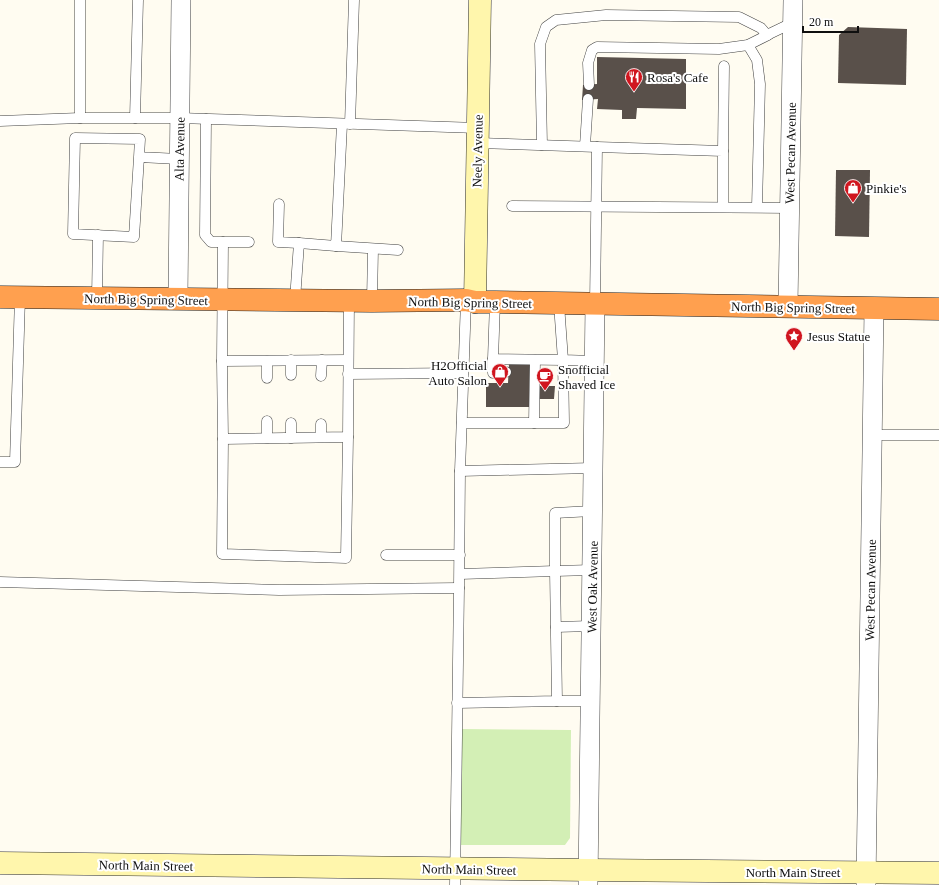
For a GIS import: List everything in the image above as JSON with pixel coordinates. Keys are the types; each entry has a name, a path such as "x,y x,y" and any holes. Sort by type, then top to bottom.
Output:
{"highway":[{"name":"North Big Spring Street","path":"10,297 479,301 559,304 939,309"}],"street":[{"name":"Alta Avenue","path":"178,299 181,0"},
{"name":"Neely Avenue","path":"479,301 478,136 480,0"},
{"name":"West Pecan Avenue","path":"788,306 793,0"},
{"name":"West Oak Avenue","path":"588,878 595,304"},
{"name":"West Pecan Avenue","path":"866,879 874,308"},
{"name":"North Main Street","path":"0,863 455,877 588,878 726,875 866,879 939,873"}],"lane":[{"path":"80,0 80,118"},
{"path":"135,118 138,0"},
{"path":"336,246 354,0"},
{"path":"542,145 540,44 546,27 556,20 606,15 739,17 761,28 767,35 768,34"},
{"path":"589,85 588,63 592,50 597,47 719,49 748,45 792,23"},
{"path":"748,45 757,60 760,84 757,207"},
{"path":"723,207 724,66"},
{"path":"585,146 588,99"},
{"path":"0,121 80,118 179,118 346,124 478,136 542,145 723,151"},
{"path":"206,119 205,235 211,242 249,242"},
{"path":"74,138 140,139 140,157 134,236 73,234 74,138"},
{"path":"595,304 597,147"},
{"path":"140,157 179,159"},
{"path":"279,204 278,242 398,250"},
{"path":"512,206 790,208"},
{"path":"97,298 98,235"},
{"path":"224,242 222,299 222,554 346,558 349,300"},
{"path":"295,300 298,243"},
{"path":"372,301 373,249"},
{"path":"0,462 15,462 10,297"},
{"path":"479,301 493,359 493,373 506,372"},
{"path":"455,877 460,574 460,471 463,373 479,301"},
{"path":"462,423 564,423 559,304"},
{"path":"493,359 594,361"},
{"path":"291,360 291,375"},
{"path":"321,376 322,360"},
{"path":"222,361 348,360"},
{"path":"534,423 535,360"},
{"path":"267,361 267,378"},
{"path":"348,374 463,373"},
{"path":"267,420 267,438"},
{"path":"291,424 291,438"},
{"path":"321,424 321,437"},
{"path":"872,435 939,435"},
{"path":"223,439 348,437"},
{"path":"460,471 593,468"},
{"path":"557,701 555,513 592,512"},
{"path":"386,555 460,555"},
{"path":"460,574 592,570"},
{"path":"0,582 279,590 459,588"},
{"path":"556,627 591,626"},
{"path":"457,703 590,701"}],"green space":[{"path":"461,729 571,730 570,838 565,845 460,845"}],"building":[{"path":"848,27 907,29 906,85 838,83 839,35"},
{"name":"Rosa's Cafe","path":"597,57 686,59 686,109 637,108 636,119 622,119 622,110 597,109 598,99 582,100 583,85 597,84"},
{"name":"Pinkie's","path":"836,170 870,170 869,237 835,236"},
{"path":"509,363 530,364 529,407 486,407 486,383 508,383"},
{"path":"538,386 555,386 554,399 538,399"}],"place":[{"name":"Rosa's Cafe","path":"634,92"},
{"name":"Pinkie's","path":"853,203"},
{"name":"Jesus Statue","path":"794,351"},
{"name":"H2Official Auto Salon","path":"500,387"},
{"name":"Snofficial Shaved Ice","path":"545,391"}]}
